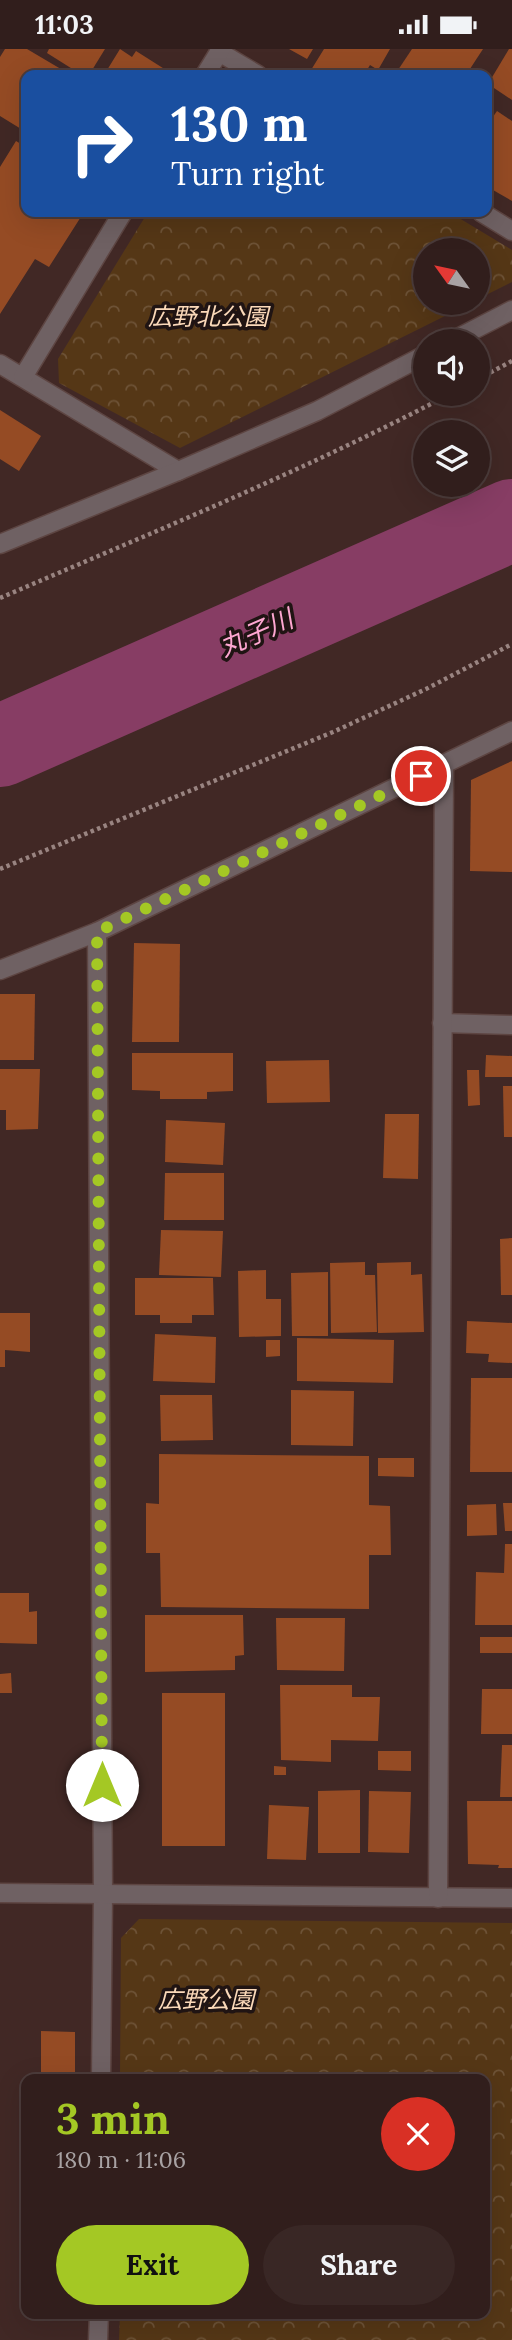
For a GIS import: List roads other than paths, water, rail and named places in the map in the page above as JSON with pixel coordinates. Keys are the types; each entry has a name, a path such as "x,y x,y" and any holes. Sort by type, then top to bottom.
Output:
{"street":[{"path":"208,70 220,50 250,70"},
{"path":"23,377 119,217"},
{"path":"489,217 512,231"},
{"path":"475,329 512,310"},
{"path":"0,544 317,411 413,361"},
{"path":"0,364 178,471"},
{"path":"0,970 97,932 512,731"},
{"path":"438,1898 444,765"},
{"path":"97,932 103,1895 101,2074"},
{"path":"442,1023 512,1025"},
{"path":"0,1893 512,1898"},
{"path":"99,2319 99,2340"}],"waterway":[{"name":"丸子川","path":"0,746 512,520"}],"park label":[{"name":"広野北公園","path":"208,317"},
{"name":"広野公園","path":"206,2000"}]}
